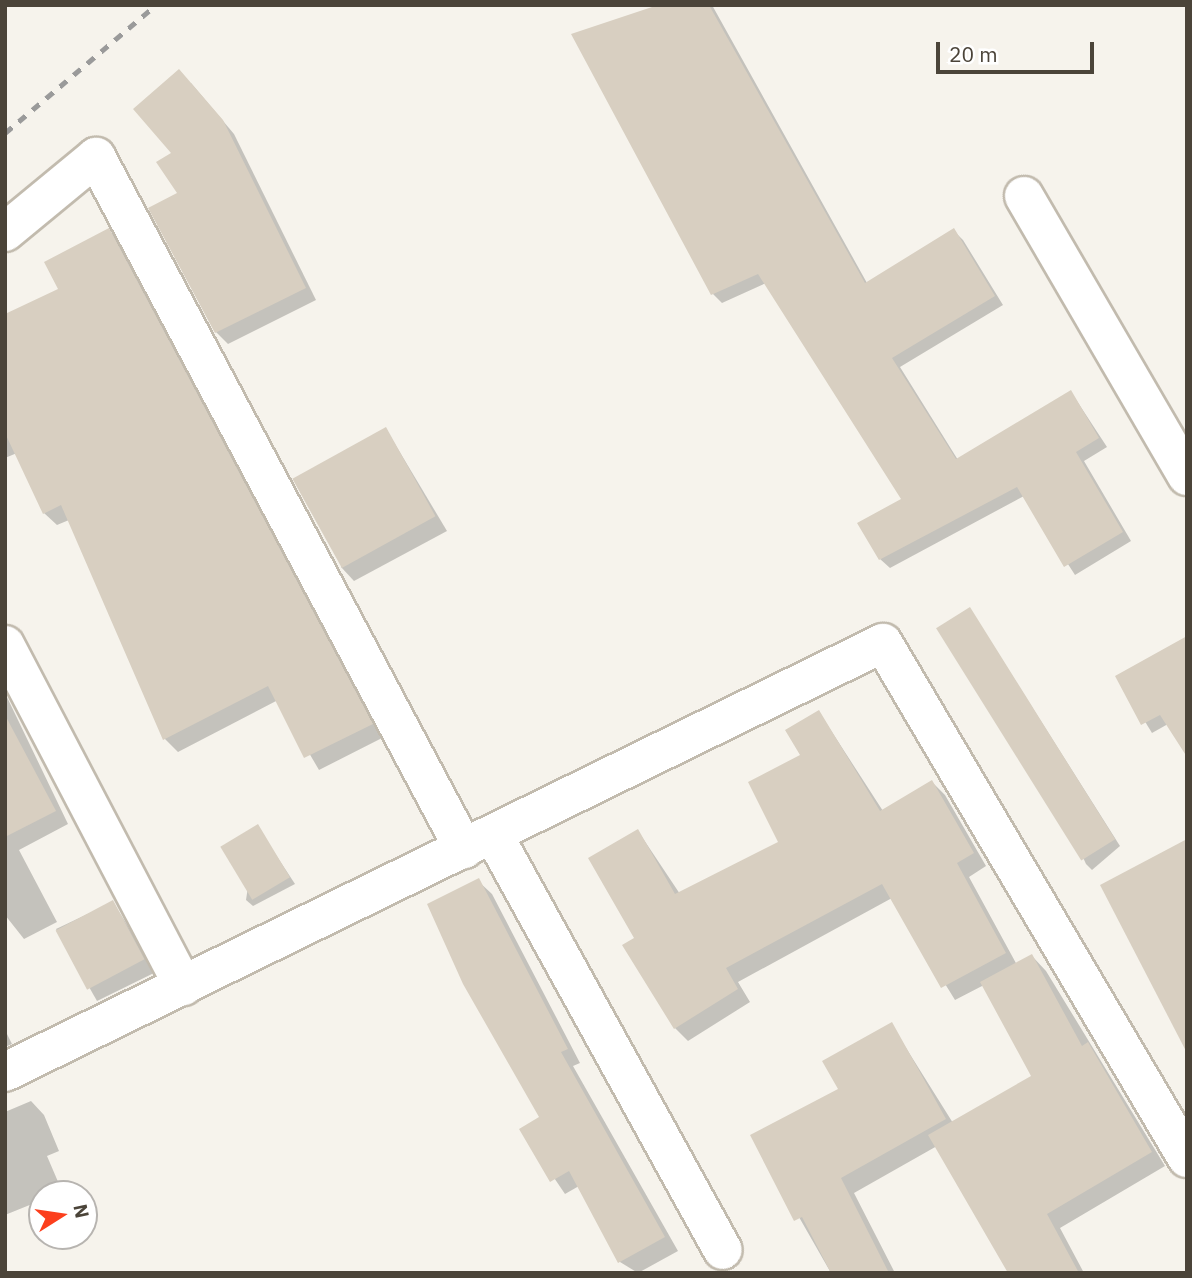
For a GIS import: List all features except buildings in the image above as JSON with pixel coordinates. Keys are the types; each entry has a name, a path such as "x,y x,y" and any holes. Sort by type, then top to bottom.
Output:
{"street":[{"path":"5,232 96,157 479,841 723,1250"},
{"path":"1024,196 1187,476"},
{"path":"5,1072 883,643 1187,1158"},
{"path":"5,645 183,986"}],"railway":[{"path":"5,133 156,5"}]}
